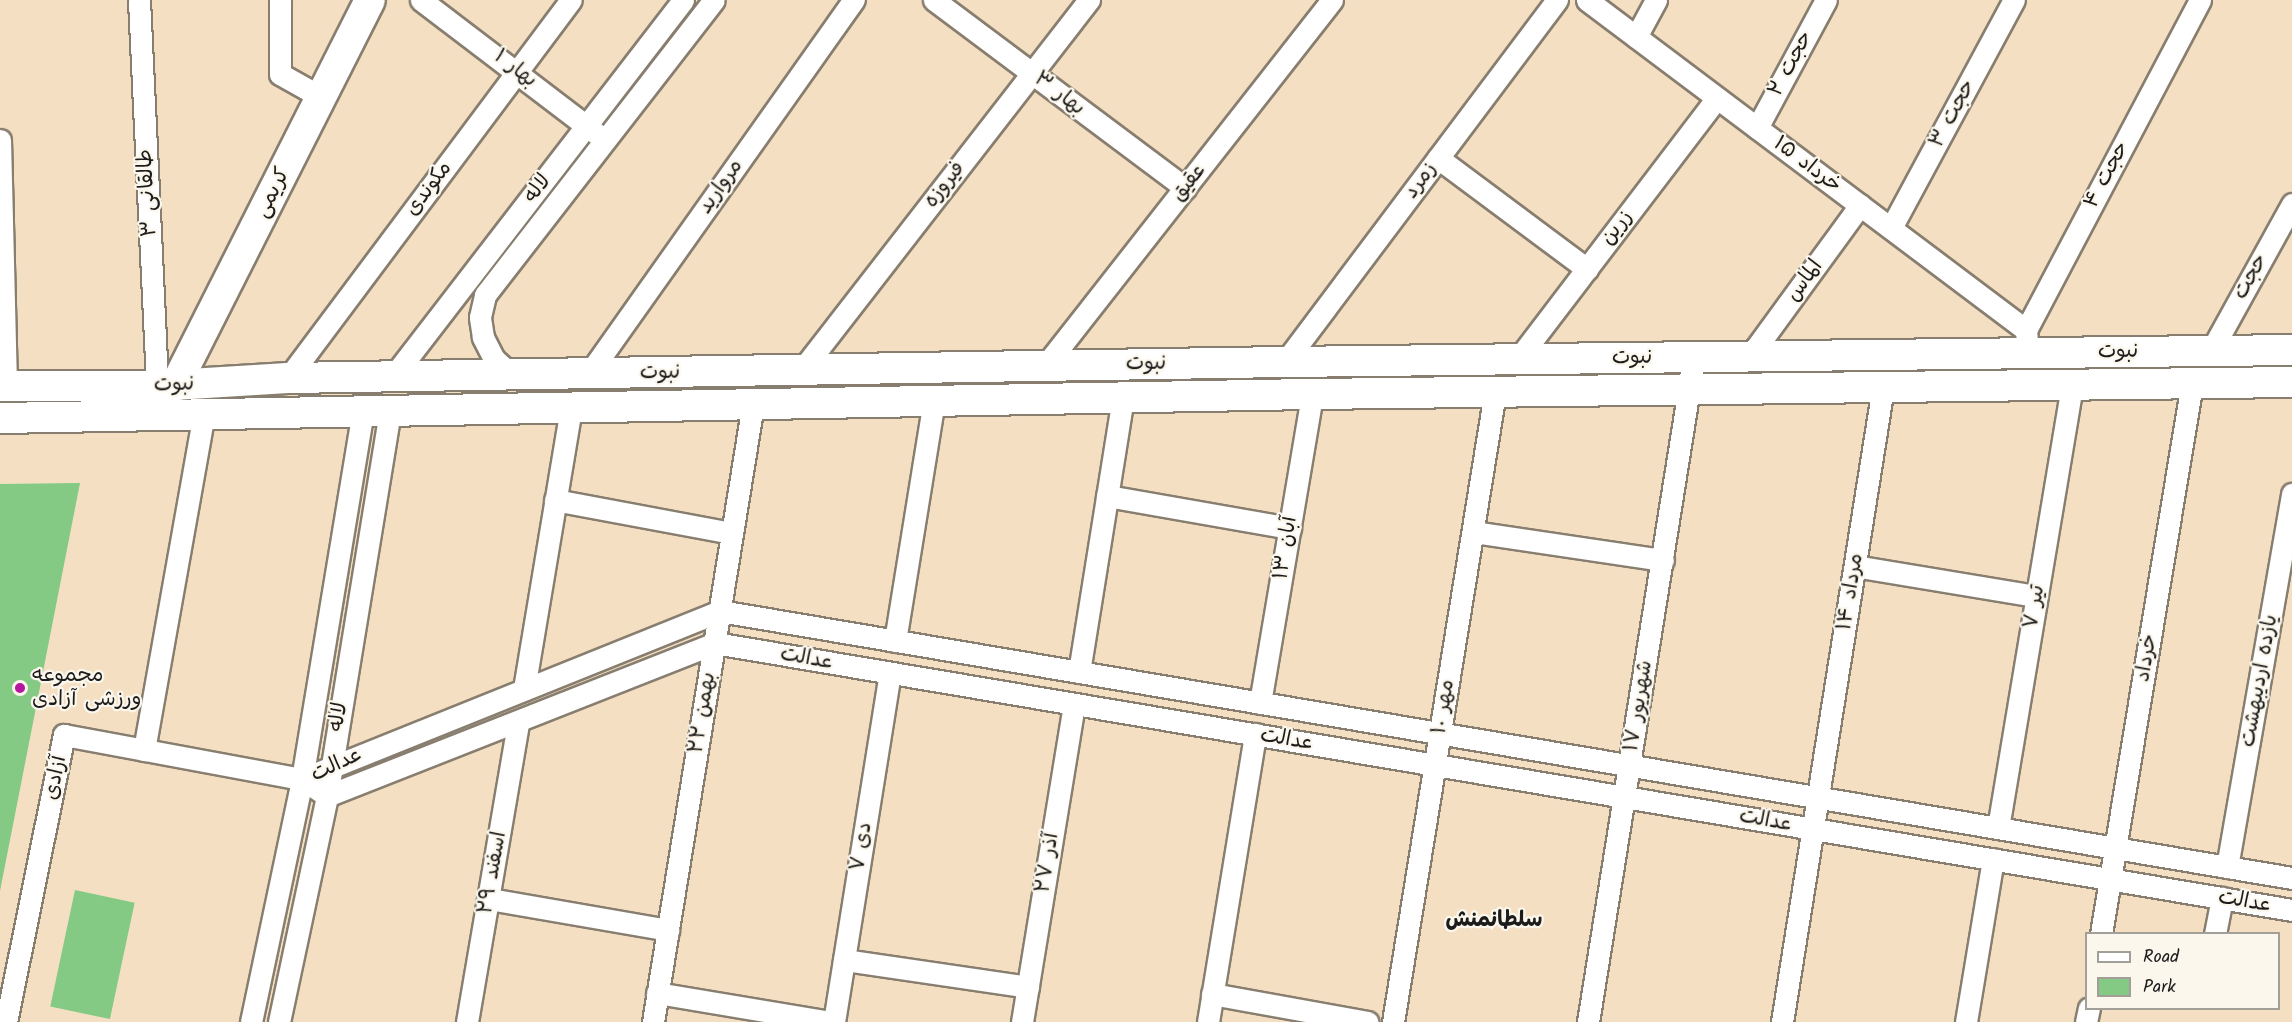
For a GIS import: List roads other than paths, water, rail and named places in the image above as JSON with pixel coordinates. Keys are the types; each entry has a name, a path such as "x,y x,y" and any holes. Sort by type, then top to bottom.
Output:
{"street":[{"name":"طالقانی ۳","path":"138,0 166,386"},
{"path":"280,0 280,74 321,97"},
{"name":"کریمی","path":"166,386 321,97 370,0"},
{"name":"بهار ۱","path":"421,0 518,70 606,141"},
{"name":"مکوندی","path":"288,378 571,0"},
{"name":"لاله","path":"392,378 684,0"},
{"name":"لاله","path":"513,376 494,359 483,337 480,317 485,295 714,0"},
{"name":"مروارید","path":"588,375 854,0"},
{"name":"بهار ۳","path":"934,0 1185,188"},
{"name":"فیروزه","path":"801,371 1089,0"},
{"name":"عقیق","path":"1045,366 1332,0"},
{"name":"زمرد","path":"1286,362 1557,0"},
{"name":"۱۵ خرداد","path":"1587,0 1891,228 2027,341"},
{"path":"1636,37 1656,0"},
{"name":"حجت ۲","path":"1757,128 1826,0"},
{"name":"حجت ۳","path":"1891,228 2014,0"},
{"name":"حجت ۴","path":"2027,341 2200,0"},
{"name":"زرین","path":"1518,359 1717,98"},
{"path":"0,140 3,418"},
{"path":"1438,158 1587,269"},
{"name":"حجت","path":"2211,351 2292,204"},
{"name":"الماس","path":"1750,356 1860,205"},
{"name":"نبوت","path":"3,386 166,386 288,378 1750,356 2027,341 2211,351 2292,350"},
{"name":"۱۷ شهریور","path":"1588,1022 1691,389 1694,357"},
{"path":"329,412 341,396 332,378"},
{"path":"376,411 392,378"},
{"name":"نبوت","path":"3,418 1312,394 2292,382"},
{"name":"خرداد","path":"2101,932 2192,383"},
{"name":"۷ تیر","path":"1998,828 2072,385"},
{"name":"۱۴ مرداد","path":"1813,829 1883,387"},
{"name":"۱۰ مهر","path":"1393,1022 1495,392"},
{"name":"۱۳ آبان","path":"1260,703 1312,394"},
{"path":"1078,672 1123,397"},
{"path":"895,641 934,401"},
{"name":"۲۲ بهمن","path":"653,1022 753,404"},
{"path":"524,689 571,407"},
{"name":"لاله","path":"279,1022 332,765 376,411"},
{"name":"لاله","path":"251,1022 376,411"},
{"path":"144,750 204,414"},
{"name":"یازده اردیبهشت","path":"2227,867 2282,606 2292,494"},
{"path":"1107,496 1290,528"},
{"path":"555,500 732,533"},
{"path":"1473,532 1663,560"},
{"path":"1855,566 2037,596"},
{"name":"عدالت","path":"302,779 332,765 720,611 2292,878"},
{"name":"عدالت","path":"302,779 327,796 518,723 715,643 2292,910"},
{"name":"۷ دی","path":"832,1022 890,673"},
{"name":"۲۷ آذر","path":"1022,1022 1074,704"},
{"name":"۲۹ اسفند","path":"466,1022 518,723"},
{"path":"1208,1022 1255,734"},
{"name":"آزادی","path":"6,1022 64,735 302,779"},
{"path":"1782,1022 1813,829"},
{"path":"1966,1022 1993,859"},
{"path":"2215,932 2222,898"},
{"path":"489,899 668,930"},
{"path":"844,960 1028,987"},
{"path":"657,993 832,1022"},
{"path":"1212,994 1368,1022"}],"place":[{"name":"مجموعه ورزشی آزادی","path":"20,688"}],"district":[{"name":"سلطانمنش","path":"1494,921"}]}
